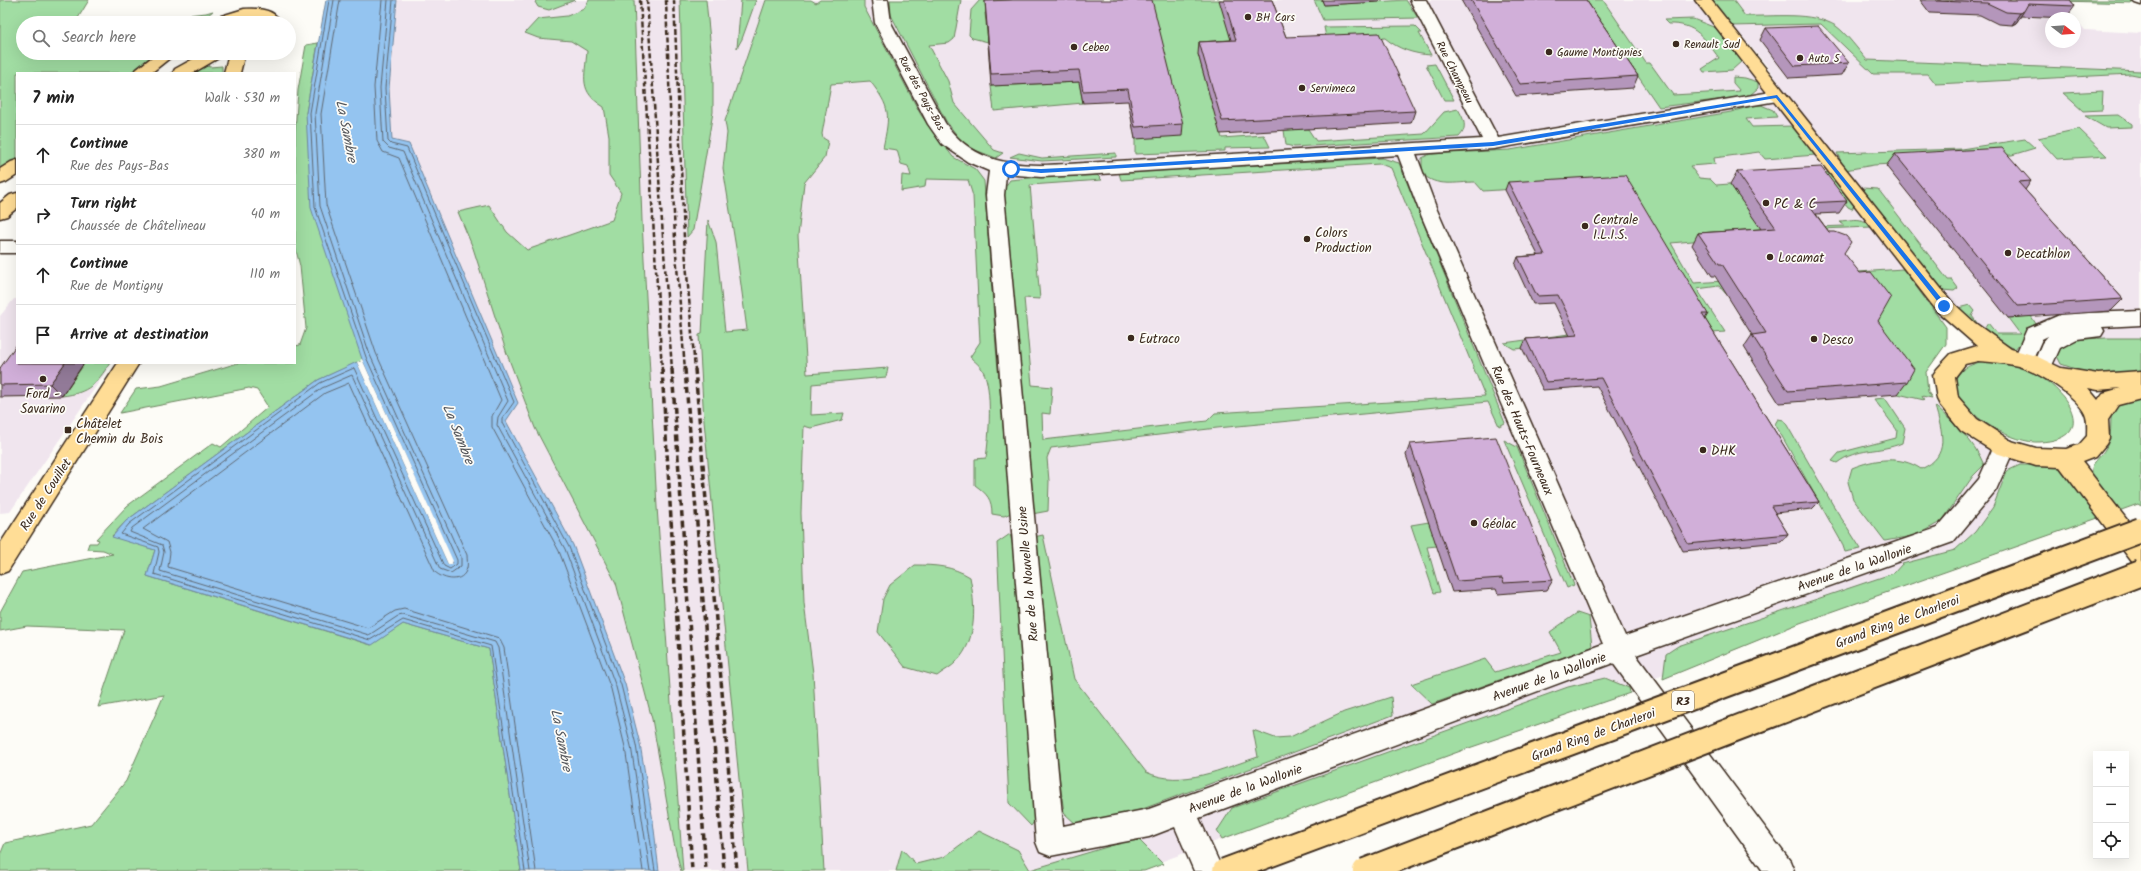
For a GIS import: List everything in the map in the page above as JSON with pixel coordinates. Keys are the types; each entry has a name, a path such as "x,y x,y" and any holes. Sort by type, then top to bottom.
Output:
{"main road":[{"path":"1703,0 1777,96 1944,306 1968,328 2003,354"},
{"path":"228,16 241,7 267,16"},
{"path":"141,72 158,60"},
{"path":"183,72 204,60"},
{"path":"232,72 235,60"},
{"path":"0,178 16,167"},
{"path":"0,212 16,200"},
{"path":"1944,306 1956,338 1958,358"},
{"path":"2042,367 2084,397 2097,420 2098,438 2087,451 2066,458 2036,457 2004,447 1969,425 1948,399 1944,375 1958,358 1978,353 2003,354 2042,367 2098,382 2141,379"},
{"name":"Rue de Couillet","path":"0,564 128,364"},
{"path":"2097,420 2111,399 2141,391"},
{"path":"2066,458 2141,556"},
{"name":"Grand Ring de Charleroi","path":"1225,871 2141,530"},
{"path":"1365,871 2141,573"}],"street":[{"name":"Rue des Pays-Bas","path":"880,0 880,11 883,23 937,124 948,140 974,158 998,168 1048,171 1493,144 1777,96"},
{"name":"Rue Champeau","path":"1418,0 1493,144"},
{"name":"Rue des Hauts-Fourneaux","path":"1405,149 1428,210 1618,650 1780,871"},
{"name":"Rue de la Nouvelle Usine","path":"998,168 995,195 1050,842"},
{"path":"0,247 16,247"},
{"path":"2042,367 2034,334 2062,321 2141,318"},
{"path":"2042,367 2052,343 2074,332 2141,327"},
{"name":"Avenue de la Wallonie","path":"1050,842 1149,823 1618,650 1945,535 1988,484 2004,447"},
{"path":"1182,811 1209,871"}],"shaded area":[{"path":"397,0 1701,0 1925,282 1946,327 1946,344 1926,372 1928,392 1945,415 1970,440 2001,454 2035,465 2098,518 1827,613 1629,688 1630,693 1466,749 1136,871 659,871 653,821 640,744 568,536 506,421 392,140 389,88"},
{"path":"1712,0 2059,0 2069,12 2045,12 2045,48 2081,48 2081,26 2085,30 2141,33 2141,370 2082,376 2057,365 2012,351 1950,306 1844,174 1767,66"},
{"path":"14,299 16,299 16,364 111,364 10,512 0,513 0,316"}],"green space":[{"path":"0,0 89,0 79,16 16,16 16,60 149,60 133,72 16,72 16,160 0,172"},
{"path":"537,0 575,0 549,10 538,7 535,2"},
{"path":"589,0 634,0 642,221 657,507 683,871 681,871 674,843 652,719 616,583 535,428 507,354 473,248 458,212 489,205 507,232 527,250 612,220 621,193 609,175 609,136 604,107 590,95 585,83 587,51 571,41 538,38 525,33 538,19 567,16 584,9"},
{"path":"680,0 706,0 713,70 713,112 693,230 687,237"},
{"path":"741,0 756,0 742,39 737,48"},
{"path":"766,0 811,0 816,3 820,0 864,0 864,7 921,115 953,157 975,169 984,181 996,347 1011,513 1004,516 992,514 991,504 988,497 975,485 975,459 986,458 989,426 989,401 986,379 983,371 970,357 980,342 973,196 968,180 926,179 925,187 901,191 902,175 911,176 908,166 901,164 897,150 883,148 888,119 885,105 877,90 870,81 831,84 822,134 823,138 828,141 825,157 804,183 798,236 807,374 888,368 886,377 812,384 811,415 844,413 842,420 811,428 804,426 801,513 804,603 813,673 824,871 748,871 704,421 699,335 702,334 708,220 716,242 725,332 747,330 723,168 727,133 725,121"},
{"path":"890,0 961,0 954,39 949,43 929,45 948,81 954,103 994,150 1003,153 996,158 965,146 946,121 891,15"},
{"path":"980,0 1012,0 985,13 988,42 972,38 969,35 971,10"},
{"path":"1113,0 1222,0 1284,41 1326,37 1324,27 1415,26 1422,33 1419,33 1431,55 1406,50 1385,38 1198,54 1222,138 1264,135 1270,147 1225,148 1225,151 1135,154 1135,139"},
{"path":"1314,0 1322,0 1324,5 1406,0 1418,18 1323,20"},
{"path":"1586,0 1603,0 1646,63 1650,63 1673,95 1740,91 1733,83 1733,77 1745,78 1758,82 1758,88 1749,96 1659,107"},
{"path":"1710,0 1733,0 1745,16 1792,16 1815,18 1826,21 1840,29 1867,60 2141,71 2141,76 2131,74 1936,84 1928,74 1873,74 1821,24 1731,26"},
{"path":"2059,0 2131,0 2136,3 2060,1"},
{"path":"213,11 207,16 178,16"},
{"path":"1693,19 1716,28 1742,61 1732,70 1704,72 1702,69 1719,58 1709,44 1692,29 1678,24 1668,24 1664,20"},
{"path":"318,43 306,113 363,360 318,380 126,521 112,536 155,550 147,576 371,645 403,624 489,649 521,871 0,871 0,855 5,843 91,824 126,781 164,695 98,707 124,630 27,626 0,631 0,612 22,572 113,554 103,550 87,549 89,543 97,543 99,540 96,539 127,506 213,443 221,447 268,407 257,390 249,388 120,413 136,389 161,386 235,364 296,364 296,346 300,345 306,328 300,266 296,250 296,119 298,90 306,45"},
{"path":"201,64 210,67 222,66 222,72 189,72"},
{"path":"1435,64 1454,100 1444,100 1426,65"},
{"path":"1079,82 1083,103 994,111 991,86"},
{"path":"2103,91 2102,110 2083,111 2063,93"},
{"path":"1755,105 1761,105 1773,110 1777,117 1746,119 1752,127 1794,126 1816,155 1765,159 1759,152 1714,158 1715,164 1690,166 1699,178 1710,179 1716,185 1730,184 1755,220 1818,227 1844,226 1840,221 1861,220 1872,227 1820,229 1671,243 1694,283 1903,269 1946,327 1946,344 1926,372 1928,392 1932,398 1922,396 1924,400 1898,394 1904,381 1726,294 1719,286 1697,289 1725,332 1514,349 1504,343 1569,334 1595,184 1483,191 1475,182 1447,183 1433,181 1427,178 1422,173 1422,158 1430,154 1510,150 1731,112"},
{"path":"1458,109 1464,123 1462,134 1459,137 1294,147 1286,145 1284,130 1308,129 1316,141 1424,134 1444,112"},
{"path":"2119,115 2132,124 2132,127 2106,128 2085,116"},
{"path":"2079,129 2107,156 2057,159 2038,138"},
{"path":"2025,139 2035,148 2012,155 1983,156 1964,160 1874,165 1845,170 1837,153 1961,149"},
{"path":"1019,153 1042,158 1116,153 1116,157 1042,161 1010,157"},
{"path":"1382,158 1399,163 1505,423 1499,426 1488,402 1217,428 1051,448 1047,458 1049,481 1048,511 1032,514 1002,191 1010,180 1070,174 1097,175 1102,180 1030,185 1040,299 1024,298 1032,385 1052,387 1050,414 1042,413 1043,440 1207,421 1215,413 1485,396 1391,168 1380,164 1121,180 1119,173"},
{"path":"1821,172 1830,173 1854,205 1852,209 1848,207"},
{"path":"1862,188 1878,189 1948,280 1952,280 1958,288 1954,291 1942,290"},
{"path":"1970,305 1975,311 1972,316 1983,331 1988,323 1997,334 2020,334 2008,318 2031,316 2036,324 2015,349 1988,336 1958,308"},
{"path":"2107,338 2141,338 2141,371 2103,376 2090,374 2061,364 2055,352 2059,347 2071,341"},
{"path":"1984,361 1999,362 2028,370 2053,386 2069,406 2073,416 2073,426 2067,434 2057,439 2040,442 2023,440 2003,433 1984,422 1968,409 1958,395 1955,381 1963,369"},
{"path":"84,364 109,364 96,382 91,386 79,393 62,396"},
{"path":"1885,398 1905,428 1902,443 1885,448 1861,452 1845,458 1837,463 1832,461 1839,453 1896,438 1897,430 1874,399"},
{"path":"2141,400 2141,506 2138,504 2116,512 2094,481 2092,467 2107,446 2115,403"},
{"path":"1935,406 1969,440 1980,456 1984,465 1973,476 1942,521 1917,535 1885,541 1853,499 1848,482 1852,468 1869,462 1887,460 1904,462 1921,469 1931,464 1937,457 1942,442 1942,434"},
{"path":"1778,419 1784,420 1833,505 1861,549 1845,552 1842,543 1775,424"},
{"path":"1504,440 1517,447 1574,585 1567,588"},
{"path":"2020,465 2059,467 2098,518 1800,623 1663,679 1666,654 1678,646 1894,573 1902,564 1955,550 1975,532 1993,507 2007,471"},
{"path":"1429,522 1437,546 1427,547 1440,592 1434,593 1411,525"},
{"path":"1010,534 1016,559 1040,813 1031,826 1009,803 997,543"},
{"path":"1043,535 1074,679 1146,772 1160,777 1188,778 1217,771 1258,757 1253,730 1275,738 1290,737 1344,712 1391,697 1393,715 1116,819 1077,825 1064,813 1029,538"},
{"path":"915,565 930,565 950,568 970,577 974,610 972,632 969,642 957,661 937,676 905,667 878,632 883,599 890,585"},
{"path":"1577,613 1589,617 1592,647 1432,704 1411,684 1485,659 1495,672 1561,652 1550,632"},
{"path":"1605,678 1629,688 1630,693 1466,749 1222,839 1217,831 1232,808 1568,687"},
{"path":"979,831 1018,850 1030,870 1137,838 1163,864 1144,871 896,871 902,849 916,864 944,857"}],"water":[{"name":"La Sambre","path":"326,0 397,0 389,88 392,140 409,144 518,403 506,421 573,545 625,684 640,744 653,821 659,871 521,871 489,649 403,624 372,645 147,576 155,550 112,537 126,521 318,380 357,362 448,564 453,563 362,359 311,208 306,113"}],"pier":[{"path":"362,359 453,561 451,564 448,564 357,362 359,361 450,562 360,360"}],"building":[{"name":"Cebeo","path":"1152,0 1183,124 1135,127 1128,89 1083,91 1079,70 991,74 985,1"},
{"name":"Servimeca","path":"1224,0 1272,0 1286,37 1379,33 1415,111 1222,121 1199,42 1236,40"},
{"name":"Gaume Montignies","path":"1471,0 1586,0 1638,76 1520,84"},
{"path":"1936,0 2070,0 2075,6 2028,4 2024,11 2020,13 2006,12 1987,3"},
{"path":"1818,26 1849,63 1795,66 1766,28"},
{"name":"Decathlon","path":"2002,148 2031,181 2018,182 2123,299 2018,306 1895,154"},
{"path":"1821,167 1847,201 1807,203 1829,232 1835,232 1846,236 1851,242 1844,253 1860,273 1871,272 1891,298 1878,321 1914,369 1907,382 1788,391 1752,335 1766,333 1722,264 1719,264 1698,233 1776,228 1737,172"},
{"path":"1625,175 1708,314 1702,314 1819,502 1771,506 1788,534 1688,544 1601,378 1546,382 1526,339 1578,335 1558,295 1537,296 1518,257 1545,255 1508,182"},
{"path":"16,345 16,364 64,364 50,384 0,385 0,368"},
{"name":"Géolac","path":"1496,437 1553,580 1504,583 1502,578 1457,581 1410,444"}],"railway":[{"path":"640,0 662,370"},
{"path":"647,0 672,370"},
{"path":"666,0 675,240 685,370"},
{"path":"674,0 684,238 695,370"},
{"path":"662,369 692,871"},
{"path":"672,369 706,871"},
{"path":"685,369 724,871"},
{"path":"695,369 737,871"}],"place":[{"name":"BH Cars","path":"1248,17"},
{"name":"Renault Sud","path":"1676,44"},
{"name":"Cebeo","path":"1074,47"},
{"name":"Gaume Montignies","path":"1549,52"},
{"name":"Auto 5","path":"1800,58"},
{"name":"Servimeca","path":"1302,88"},
{"name":"PC & C","path":"1766,203"},
{"name":"Centrale I.L.I.S.","path":"1585,226"},
{"name":"Colors Production","path":"1307,239"},
{"name":"Decathlon","path":"2008,253"},
{"name":"Locamat","path":"1770,257"},
{"name":"Eutraco","path":"1131,338"},
{"name":"Desco","path":"1814,339"},
{"name":"Ford - Savarino","path":"43,379"},
{"name":"Châtelet Chemin du Bois","path":"68,430"},
{"name":"DHK","path":"1703,450"},
{"name":"Géolac","path":"1474,523"}],"route":[{"path":"1011,169 1041,171 1084,169 1493,144 1777,96 1944,306"}]}
